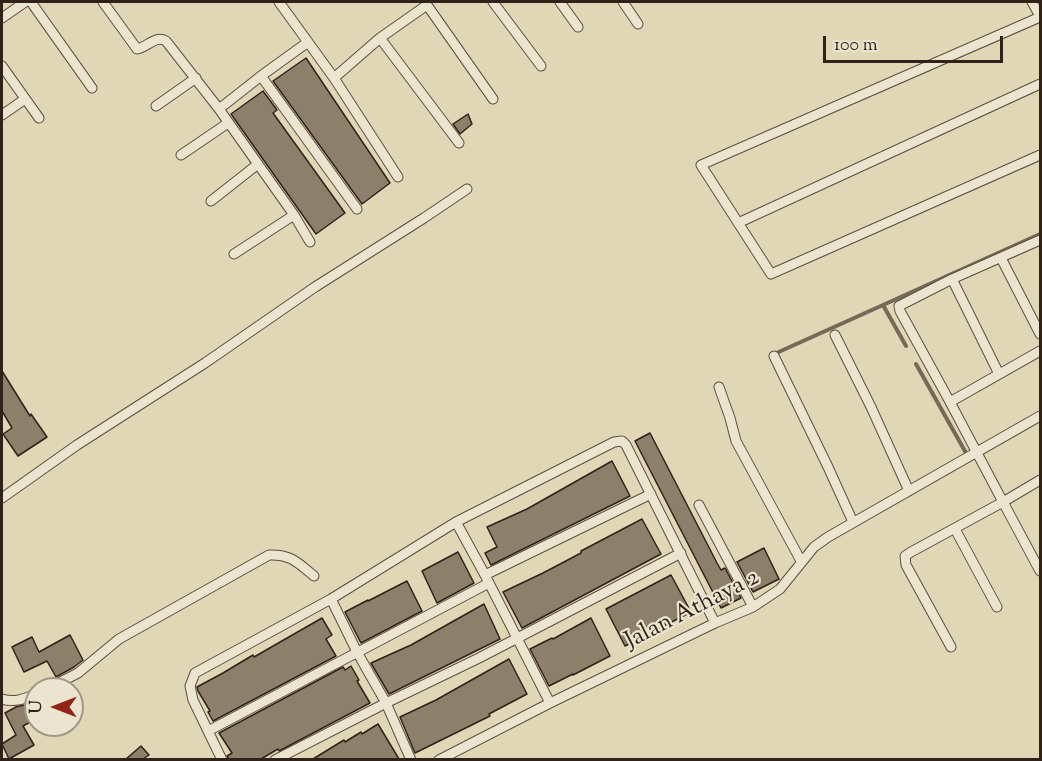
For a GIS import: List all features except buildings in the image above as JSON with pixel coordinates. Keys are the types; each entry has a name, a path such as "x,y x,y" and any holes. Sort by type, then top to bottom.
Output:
{"street":[{"path":"2,18 25,2"},
{"path":"31,2 92,88"},
{"path":"103,2 137,49 142,49 157,39 166,40 219,109 294,215 310,242"},
{"path":"279,2 334,78 398,177"},
{"path":"493,2 541,66"},
{"path":"560,2 578,27"},
{"path":"623,2 638,24"},
{"path":"1032,2 1041,16 701,165 771,274 1041,154"},
{"path":"334,78 380,38 428,3 493,99"},
{"path":"380,38 459,143"},
{"path":"219,109 308,42"},
{"path":"2,66 39,118"},
{"path":"261,76 357,209"},
{"path":"156,106 196,78"},
{"path":"738,223 1041,84"},
{"path":"2,115 25,99"},
{"path":"182,154 228,123"},
{"path":"211,201 258,164"},
{"path":"2,498 315,287 467,189"},
{"path":"234,254 294,215"},
{"path":"1041,240 952,279 900,305 899,308 1041,571"},
{"path":"1001,258 1041,334"},
{"path":"952,279 999,374"},
{"path":"835,335 909,491"},
{"path":"950,402 1041,351"},
{"path":"774,356 852,522"},
{"path":"719,387 736,441 801,561"},
{"name":"Jalan Athaya 2","path":"439,759 715,623 753,607 780,589 814,547 852,522 1041,416"},
{"path":"222,759 193,700 190,686 195,673 331,599 456,522 618,441 626,445 715,623"},
{"path":"951,647 906,565 905,556 1041,480"},
{"path":"208,731 357,652 487,579 651,494"},
{"path":"699,505 753,607"},
{"path":"456,522 550,703"},
{"path":"955,529 997,607"},
{"path":"275,759 479,658 681,553"},
{"path":"72,677 119,639 269,555 282,554 295,560 315,576"},
{"path":"331,599 386,703 411,759"},
{"path":"2,699 8,701 24,699"}],"waterway":[{"path":"906,346 883,305 1040,234"},
{"path":"772,355 883,305"},
{"path":"916,364 966,453"}]}
